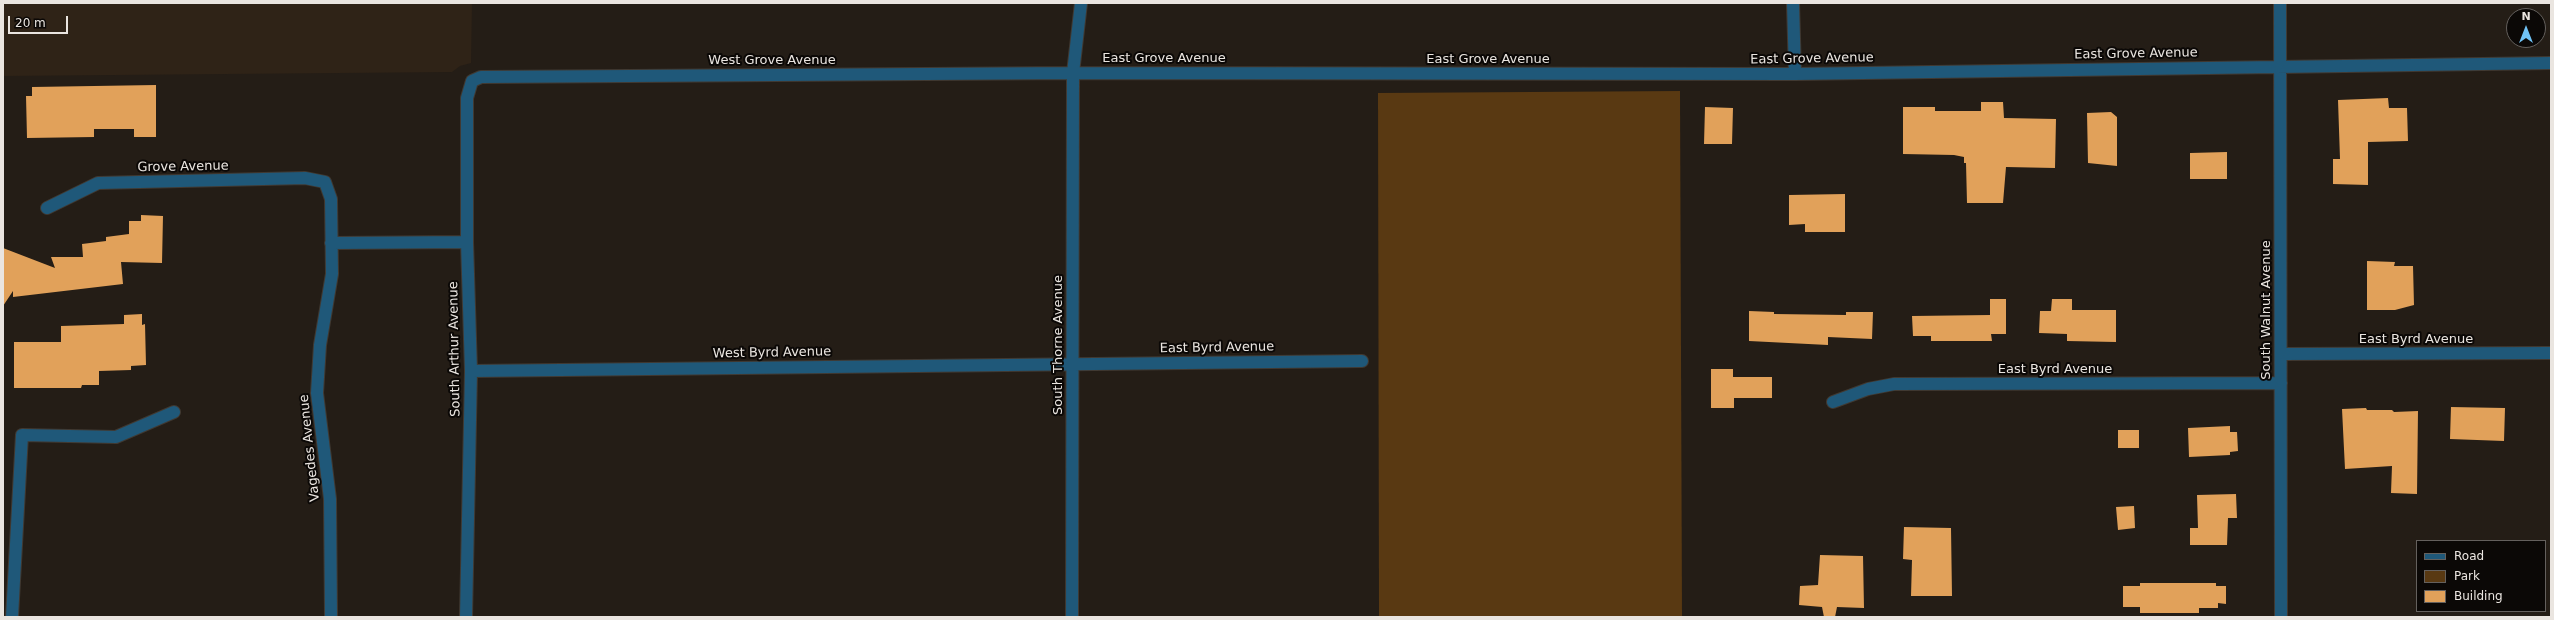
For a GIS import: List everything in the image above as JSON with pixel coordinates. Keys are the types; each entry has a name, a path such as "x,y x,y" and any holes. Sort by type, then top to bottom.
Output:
{"street":[{"name":"South Thorne Avenue","path":"1072,617 1073,73 1081,3"},
{"path":"1793,3 1795,74"},
{"name":"South Walnut Avenue","path":"2280,3 2281,617"},
{"name":"East Grove Avenue","path":"1073,73 1795,74 2551,63"},
{"name":"West Grove Avenue","path":"472,81 492,76 1073,73"},
{"name":"South Arthur Avenue","path":"466,617 471,371 467,242 466,98 472,81"},
{"name":"Grove Avenue","path":"47,208 98,183 305,178 325,182"},
{"name":"Vagedes Avenue","path":"325,182 331,199 332,274 320,345 317,393 330,498 331,617"},
{"path":"331,243 467,242"},
{"name":"East Byrd Avenue","path":"2281,354 2551,354"},
{"name":"East Byrd Avenue","path":"1073,364 1362,361"},
{"name":"West Byrd Avenue","path":"471,371 1073,364"},
{"name":"East Byrd Avenue","path":"1833,402 1868,389 1894,384 2281,383"},
{"path":"12,617 22,435 116,437 174,412"}],"shaded area":[{"path":"3,3 472,3 471,63 460,66 452,72 3,76"}],"green space":[{"path":"1680,91 1682,617 1379,617 1378,93"}],"building":[{"path":"156,85 156,137 134,137 134,129 94,129 94,137 27,138 26,96 32,96 32,87"},
{"path":"2388,98 2389,108 2407,108 2408,141 2368,142 2368,185 2333,184 2333,159 2340,159 2338,100"},
{"path":"1981,102 2003,102 2004,118 2056,119 2055,168 2006,167 2003,203 1967,203 1966,163 1964,163 1964,157 1954,155 1903,154 1903,107 1935,107 1935,111 1981,111"},
{"path":"1705,107 1733,108 1732,144 1704,144"},
{"path":"2111,112 2117,117 2117,166 2088,163 2087,113"},
{"path":"2227,152 2227,179 2190,179 2190,153"},
{"path":"1845,194 1845,232 1805,232 1805,224 1789,225 1789,195"},
{"path":"141,215 163,216 162,263 121,262 123,284 13,297 13,291 3,306 3,248 55,268 51,257 83,257 82,244 106,241 106,237 129,234 129,221 141,221"},
{"path":"2367,261 2395,262 2394,266 2413,266 2414,305 2395,310 2367,310"},
{"path":"1990,299 2006,299 2006,334 1991,334 1992,341 1931,341 1931,336 1913,336 1912,316 1990,315"},
{"path":"2052,299 2072,299 2072,310 2116,310 2116,342 2067,341 2067,334 2039,333 2040,311 2051,311"},
{"path":"1749,311 1774,312 1774,314 1846,315 1846,312 1873,312 1872,339 1828,337 1828,345 1749,341"},
{"path":"142,314 142,325 145,324 146,365 131,366 131,370 99,371 99,385 82,385 81,388 14,388 14,342 61,342 61,326 124,324 124,315"},
{"path":"1711,369 1733,369 1733,377 1772,377 1772,398 1734,398 1734,408 1711,408"},
{"path":"2451,407 2505,408 2504,441 2450,439"},
{"path":"2366,408 2367,410 2392,410 2394,412 2418,411 2417,494 2391,493 2392,466 2345,469 2342,409"},
{"path":"2230,426 2230,432 2237,432 2238,451 2230,452 2230,455 2189,457 2188,428"},
{"path":"2118,430 2139,430 2139,448 2118,448"},
{"path":"2236,494 2237,518 2228,518 2227,545 2190,545 2190,528 2198,528 2197,495"},
{"path":"2134,506 2135,528 2118,530 2116,507"},
{"path":"1904,527 1951,528 1952,596 1911,596 1912,560 1903,559"},
{"path":"1820,555 1863,556 1864,608 1837,607 1835,617 1824,617 1822,607 1799,605 1800,586 1818,585"},
{"path":"2140,583 2216,583 2216,586 2226,586 2226,604 2218,603 2218,608 2199,608 2199,613 2140,613 2140,607 2123,607 2123,586 2140,586"}]}
